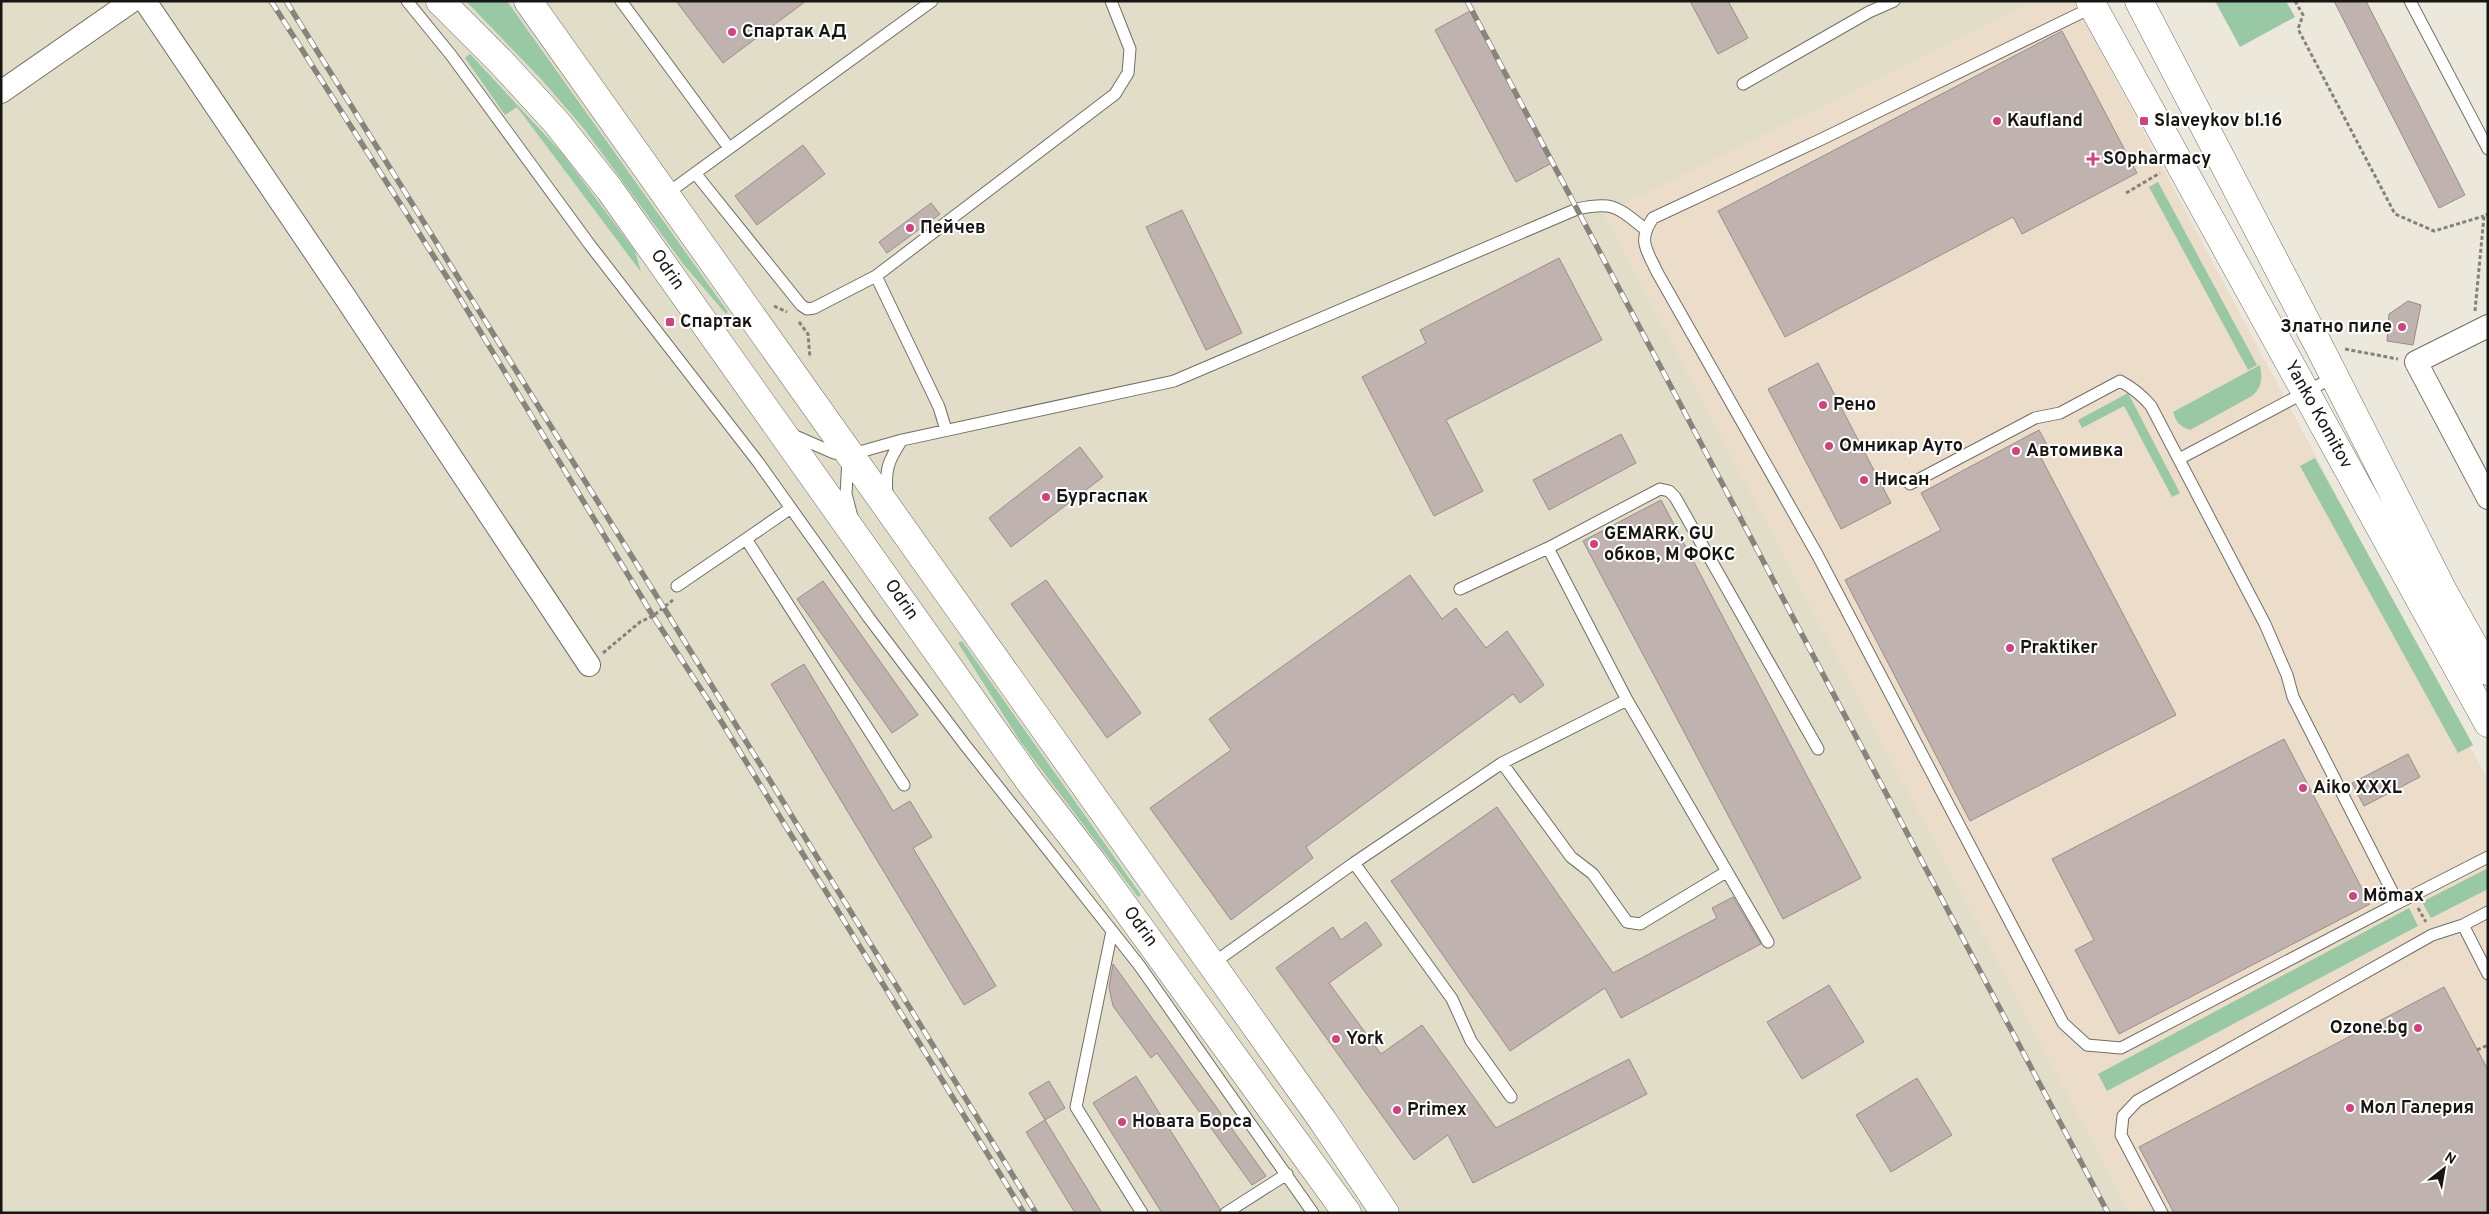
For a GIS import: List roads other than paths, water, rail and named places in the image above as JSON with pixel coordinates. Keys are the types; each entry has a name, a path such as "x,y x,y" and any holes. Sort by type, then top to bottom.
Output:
{"main road":[{"name":"Odrin","path":"440,1 501,62 563,130 610,190 1030,782 1092,862 1347,1213"},
{"name":"Odrin","path":"528,1 1386,1213"},
{"name":"Yanko Komitov","path":"2139,1 2335,377 2443,591 2488,670"},
{"name":"Yanko Komitov","path":"2092,4 2488,723"},
{"path":"1092,862 1120,882 1178,957 1211,965"}],"street":[{"path":"1,92 132,1"},
{"path":"145,1 345,297 589,665"},
{"path":"2480,330 2416,362 2488,498"}],"lane":[{"path":"407,1 451,55 590,245 792,508 869,618 965,745 1144,973 1313,1213"},
{"path":"621,1 728,148"},
{"path":"665,195 932,1"},
{"path":"694,173 801,305 807,309 814,308 876,276 1115,94 1128,73 1130,49 1111,1"},
{"path":"1743,84 1869,12 1894,1"},
{"path":"2410,1 2488,149"},
{"path":"2092,4 1824,138 1653,218 1645,229 1644,243 1657,272 1818,556 2062,1023 2087,1045 2120,1048 2488,857"},
{"path":"779,428 819,448 849,455 902,440 1174,381 1577,209 1597,205 1617,207 1645,229"},
{"path":"876,276 939,407 946,430"},
{"path":"2179,459 2335,377"},
{"path":"1910,484 2035,418 2060,413 2120,380 2140,393 2151,406 2265,624 2287,675 2293,697 2398,903"},
{"path":"887,507 886,474 889,460 902,440"},
{"path":"849,455 846,494 857,538"},
{"path":"1460,589 1548,548 1660,489 1669,491 1676,497 1818,749"},
{"path":"677,586 792,508"},
{"path":"746,539 904,785"},
{"path":"1548,548 1627,700 1768,942"},
{"path":"1211,965 1354,862 1502,763 1627,700"},
{"path":"1502,763 1571,857 1593,874 1627,922 1640,924 1726,872"},
{"path":"1354,862 1452,999 1470,1041 1511,1098"},
{"path":"2162,1213 2121,1135 2124,1116 2137,1101 2432,935 2463,925 2488,912"},
{"path":"2463,925 2488,974"},
{"path":"1112,932 1076,1107 1142,1213"},
{"path":"1226,1213 1287,1174"}],"railway":[{"path":"271,1 452,285 653,616 708,700 1024,1213"},
{"path":"286,1 664,608 1036,1213"},
{"path":"1467,1 2108,1213"}],"place":[{"name":"Спартак АД","path":"732,32"},
{"name":"Kaufland","path":"1997,121"},
{"name":"Slaveykov bl.16","path":"2144,121"},
{"name":"SOpharmacy","path":"2093,159"},
{"name":"Пейчев","path":"910,228"},
{"name":"Спартак","path":"670,322"},
{"name":"Златно пиле","path":"2402,327"},
{"name":"Рено","path":"1823,405"},
{"name":"Омникар Ауто","path":"1829,446"},
{"name":"Автомивка","path":"2016,451"},
{"name":"Нисан","path":"1864,480"},
{"name":"Бургаспак","path":"1046,497"},
{"name":"GEMARK, GU обков, М ФОКС","path":"1594,544"},
{"name":"Praktiker","path":"2010,648"},
{"name":"Aiko XXXL","path":"2303,788"},
{"name":"Mömax","path":"2353,896"},
{"name":"Ozone.bg","path":"2418,1028"},
{"name":"York","path":"1336,1039"},
{"name":"Мол Галерия","path":"2350,1108"},
{"name":"Primex","path":"1397,1110"},
{"name":"Новата Борса","path":"1122,1122"}]}
